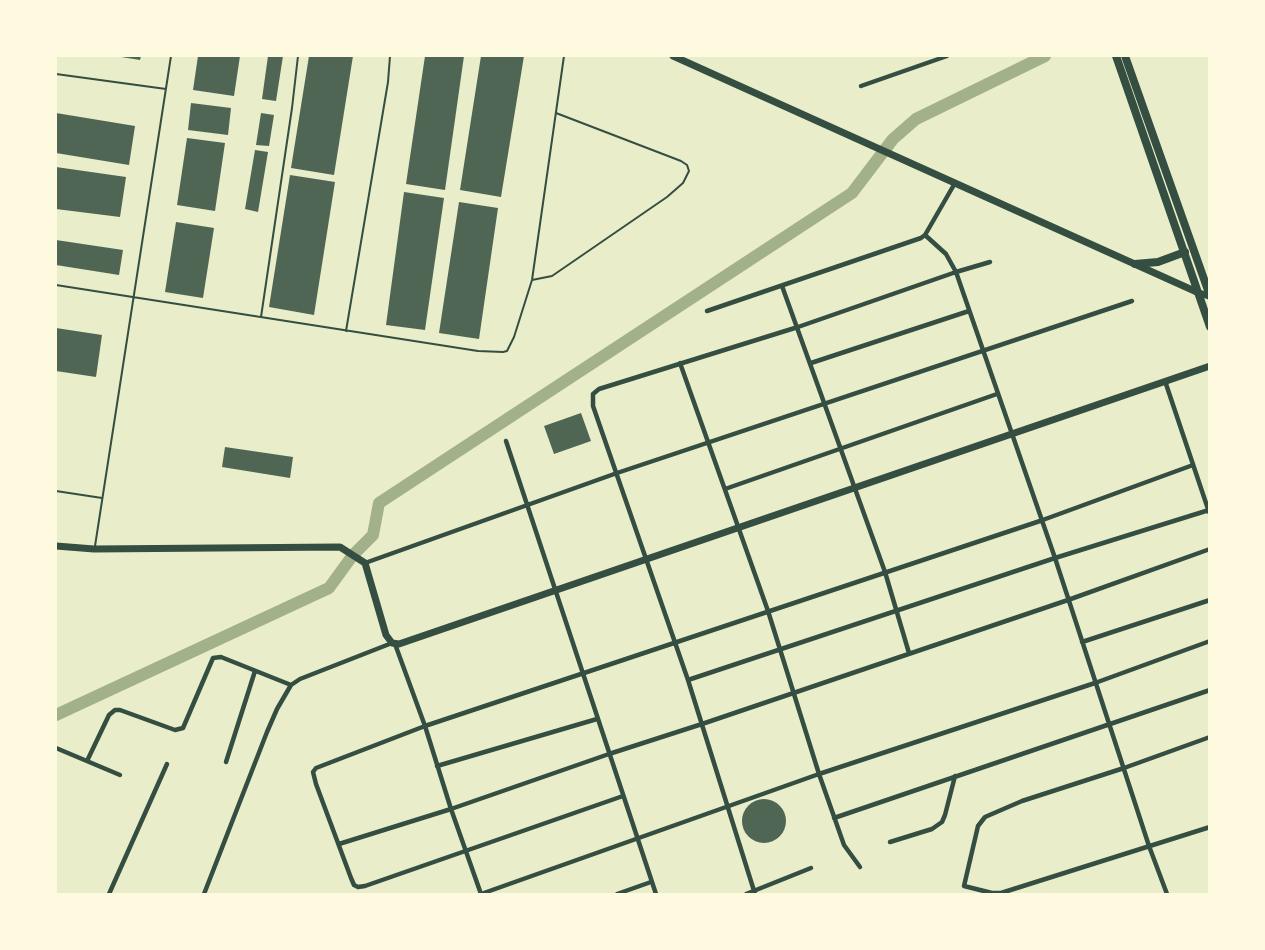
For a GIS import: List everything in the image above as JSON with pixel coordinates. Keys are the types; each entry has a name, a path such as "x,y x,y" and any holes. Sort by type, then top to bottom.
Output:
{"main road":[{"path":"673,56 1199,294 1209,296"},
{"path":"1116,56 1209,327"},
{"path":"1125,56 1209,296"},
{"path":"1135,264 1158,261 1185,252"},
{"path":"56,546 94,549 340,547 365,563 386,635 394,643 556,590 1209,366"}],"street":[{"path":"861,86 947,56"},
{"path":"707,311 915,241 925,235 955,183"},
{"path":"925,235 946,254 956,272 1040,521 1055,558 1149,846 1167,894"},
{"path":"755,893 688,680 592,406 593,394 599,389 798,327 990,262"},
{"path":"782,286 885,573 909,653"},
{"path":"365,563 617,473 1132,301"},
{"path":"811,363 969,311"},
{"path":"680,363 768,611 834,818 846,850 860,867"},
{"path":"688,680 781,651 1055,558 1209,511 1164,381"},
{"path":"725,489 997,394"},
{"path":"506,441 656,894"},
{"path":"623,796 358,887 354,885 315,784 314,770 425,726 1040,521 1193,465"},
{"path":"339,844 451,809 1068,600 1209,549"},
{"path":"1082,642 1209,600"},
{"path":"213,894 205,893 270,724 291,685 300,679 394,643 425,726 481,894 819,774 1095,683 1209,641"},
{"path":"87,761 110,715 115,710 181,730 185,726 213,658 221,657 291,685"},
{"path":"226,762 255,671"},
{"path":"834,818 1209,690"},
{"path":"437,766 597,718"},
{"path":"962,894 978,826 985,817 1022,801 1124,768 1209,737"},
{"path":"56,748 120,774"},
{"path":"109,894 167,764"},
{"path":"890,842 932,829 942,822 955,776"},
{"path":"964,886 1001,893 1209,827"},
{"path":"746,894 755,893 811,868"},
{"path":"616,894 651,882"}],"lane":[{"path":"94,549 171,56"},
{"path":"261,318 298,56"},
{"path":"346,331 388,82 390,56"},
{"path":"56,285 478,351 503,352 510,347 532,280 564,56"},
{"path":"56,74 166,89"},
{"path":"532,280 552,276 667,197 683,183 689,171 687,165 681,161 555,112"},
{"path":"56,491 102,498"}],"building":[{"path":"115,56 141,56 140,60"},
{"path":"198,56 240,56 234,96 193,90"},
{"path":"268,56 283,56 276,101 262,99"},
{"path":"309,56 353,56 334,175 291,168"},
{"path":"425,56 464,56 445,190 406,184"},
{"path":"481,56 524,56 501,197 460,190"},
{"path":"191,103 231,108 228,135 188,130"},
{"path":"56,113 135,126 129,165 56,153"},
{"path":"261,113 274,115 269,146 256,145"},
{"path":"187,138 225,143 215,211 177,205"},
{"path":"255,150 268,152 258,212 245,209"},
{"path":"56,167 126,177 120,217 56,209"},
{"path":"290,175 335,182 314,315 269,307"},
{"path":"404,192 444,198 425,330 386,325"},
{"path":"459,202 498,208 479,339 439,333"},
{"path":"176,222 214,228 203,298 165,292"},
{"path":"56,240 123,250 119,275 56,265"},
{"path":"56,328 102,335 96,377 56,371"},
{"path":"581,413 591,441 554,454 544,426"},
{"path":"225,447 293,457 290,478 222,467"},
{"path":"764,799 780,805 786,821 780,837 764,843 748,837 742,821 748,805"}],"waterway":[{"path":"56,715 329,588 353,555 373,535 379,503 852,193 893,139 916,119 1045,56"}]}
